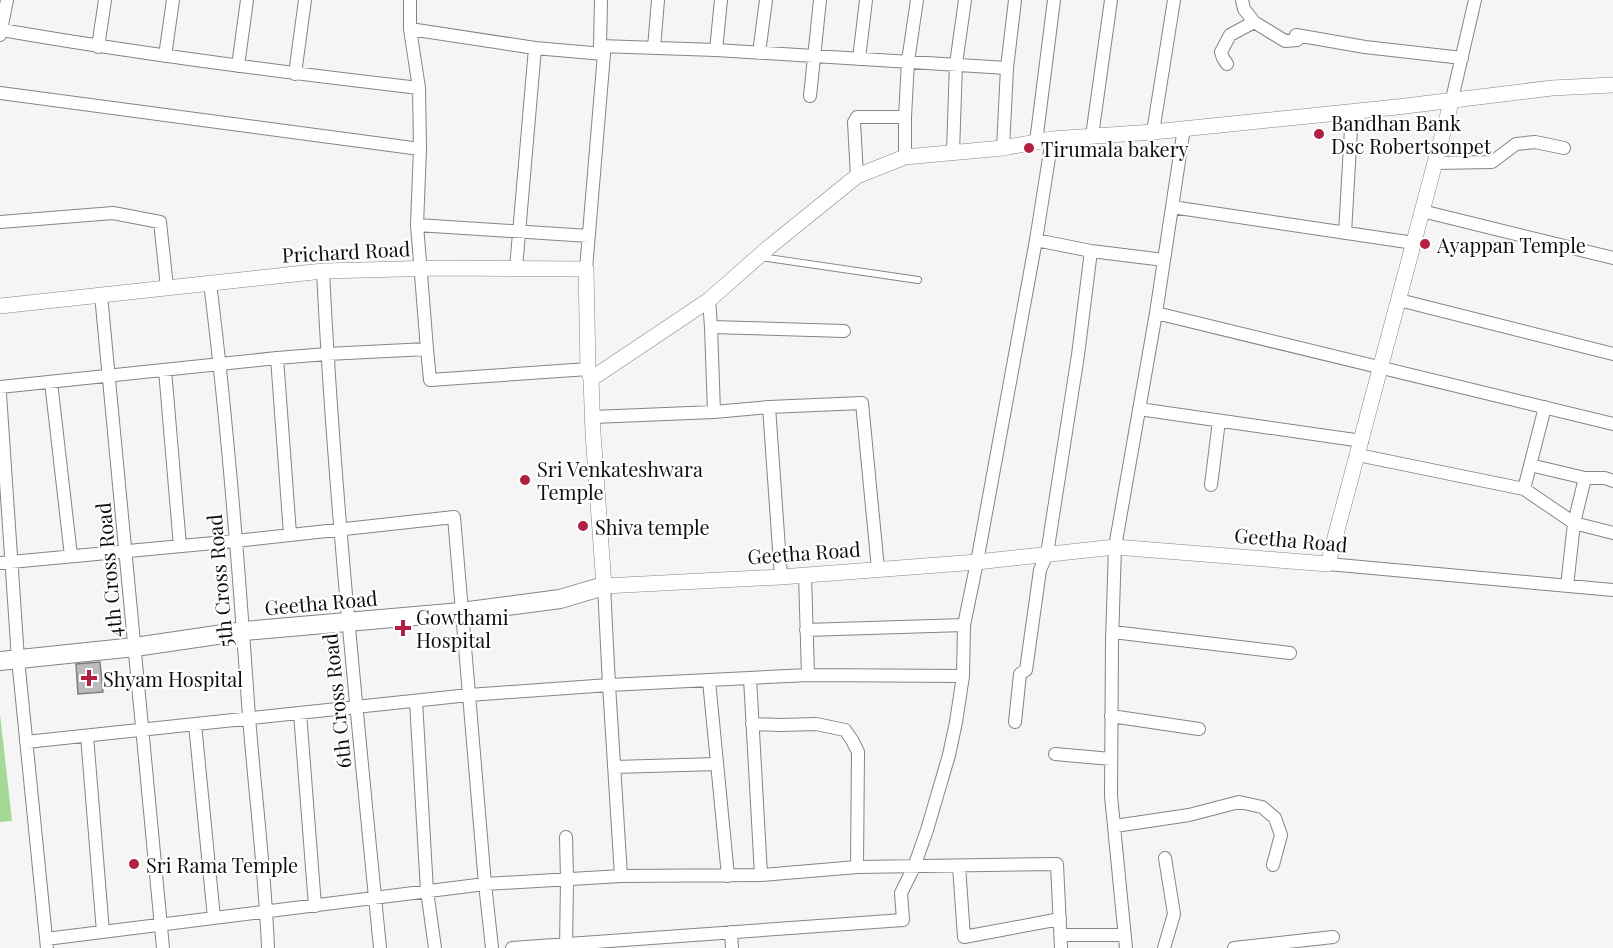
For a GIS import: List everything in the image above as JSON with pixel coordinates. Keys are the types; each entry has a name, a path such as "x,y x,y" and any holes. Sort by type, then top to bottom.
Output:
{"main road":[{"name":"Geetha Road","path":"9,660 135,647 244,632 461,612 560,599 604,586"}],"street":[{"path":"7,0 1,33 295,74 419,88"},
{"path":"98,47 105,0"},
{"path":"165,56 173,0"},
{"path":"238,66 247,0"},
{"path":"295,74 305,0"},
{"path":"410,0 410,29 419,88 420,149 417,225 430,380 590,374 709,300 857,176 905,157 1003,148 1052,139 1153,132 1552,88 1613,86"},
{"path":"602,0 602,50 586,269 590,374 621,876"},
{"path":"654,48 658,0"},
{"path":"716,50 721,0"},
{"path":"759,53 766,0"},
{"path":"810,96 819,0"},
{"path":"859,59 866,0"},
{"path":"905,157 908,61 917,0"},
{"path":"953,152 956,64 965,0"},
{"path":"1003,148 1006,68 1015,0"},
{"path":"1036,142 1054,0"},
{"path":"1092,136 1111,0"},
{"path":"1153,132 1174,0"},
{"path":"1242,0 1244,9 1254,22 1285,41 1297,40 1296,35 1365,47 1462,58"},
{"path":"1328,564 1452,99 1475,0"},
{"path":"1227,64 1221,52 1230,35 1254,22"},
{"path":"410,29 536,48 716,50 1006,68"},
{"path":"516,268 536,48"},
{"path":"0,93 420,149"},
{"path":"1346,233 1352,111"},
{"path":"857,176 854,122 857,117 905,117"},
{"path":"1126,948 1111,796 1115,547 1156,313 1184,128"},
{"path":"512,948 677,942 731,932 903,920 901,892 914,867 927,830 949,755 963,676 964,625 1036,240 1052,139"},
{"path":"1435,163 1492,162 1516,144 1535,142 1564,148"},
{"path":"1172,207 1414,243"},
{"path":"1422,211 1613,258"},
{"path":"0,222 113,213 160,222 167,287"},
{"path":"417,225 589,236"},
{"path":"1036,240 1091,251 1164,260"},
{"path":"1016,722 1020,674 1026,670 1040,570 1047,554 1078,355 1091,251"},
{"name":"Prichard Road","path":"0,306 323,271 420,268 586,269"},
{"name":"6th Cross Road","path":"323,271 340,529 380,948"},
{"name":"5th Cross Road","path":"210,282 220,364 244,632 268,948"},
{"name":"4th Cross Road","path":"101,295 163,948"},
{"path":"709,300 714,412"},
{"path":"1399,300 1613,354"},
{"path":"1156,313 1613,424"},
{"path":"711,327 844,331"},
{"path":"0,387 277,358 427,348"},
{"path":"277,358 290,534"},
{"path":"165,370 180,546"},
{"path":"51,382 71,556"},
{"path":"0,394 9,660 26,742 47,943 161,924 485,884 621,876 761,875 857,867 1057,864 1061,948"},
{"path":"593,417 862,403 878,569"},
{"path":"769,407 781,577"},
{"path":"1524,489 1545,407"},
{"path":"1139,409 1219,421 1360,448 1524,489 1574,523 1613,533"},
{"path":"1210,485 1219,421"},
{"path":"1530,465 1585,478 1605,478 1613,481"},
{"path":"1566,586 1574,523 1585,478"},
{"path":"6,563 454,517 492,948"},
{"name":"Geetha Road","path":"604,586 805,576 977,562 1115,547 1613,590"},
{"path":"805,576 808,675"},
{"path":"806,630 964,625"},
{"path":"1113,632 1290,653"},
{"path":"26,742 469,695 609,685 808,675 963,676"},
{"path":"750,678 761,875"},
{"path":"709,681 728,876"},
{"path":"416,701 427,891 435,948"},
{"path":"300,713 315,906"},
{"path":"1112,716 1199,729"},
{"path":"195,724 214,918"},
{"path":"752,724 816,724 845,730 858,752 857,867"},
{"path":"87,736 103,932"},
{"path":"1055,754 1111,759"},
{"path":"614,766 717,764"},
{"path":"1115,826 1189,815 1239,802 1262,807 1275,818 1281,835 1273,865"},
{"path":"566,837 566,946"},
{"path":"1164,948 1174,914 1165,858"},
{"path":"959,866 964,937 1060,919"},
{"path":"731,932 732,948"},
{"path":"1060,935 1124,935"},
{"path":"1234,948 1333,937"}],"lane":[{"path":"759,256 918,280"}],"green space":[{"path":"0,714 12,821 0,822"}],"building":[{"name":"Shyam Hospital","path":"100,662 103,692 78,694 76,664"}],"place":[{"name":"Bandhan Bank Dsc Robertsonpet","path":"1319,134"},
{"name":"Tirumala bakery","path":"1029,148"},
{"name":"Ayappan Temple","path":"1425,244"},
{"name":"Sri Venkateshwara Temple","path":"525,480"},
{"name":"Shiva temple","path":"583,526"},
{"name":"Gowthami Hospital","path":"403,628"},
{"name":"Shyam Hospital","path":"89,678"},
{"name":"Sri Rama Temple","path":"134,864"}]}
